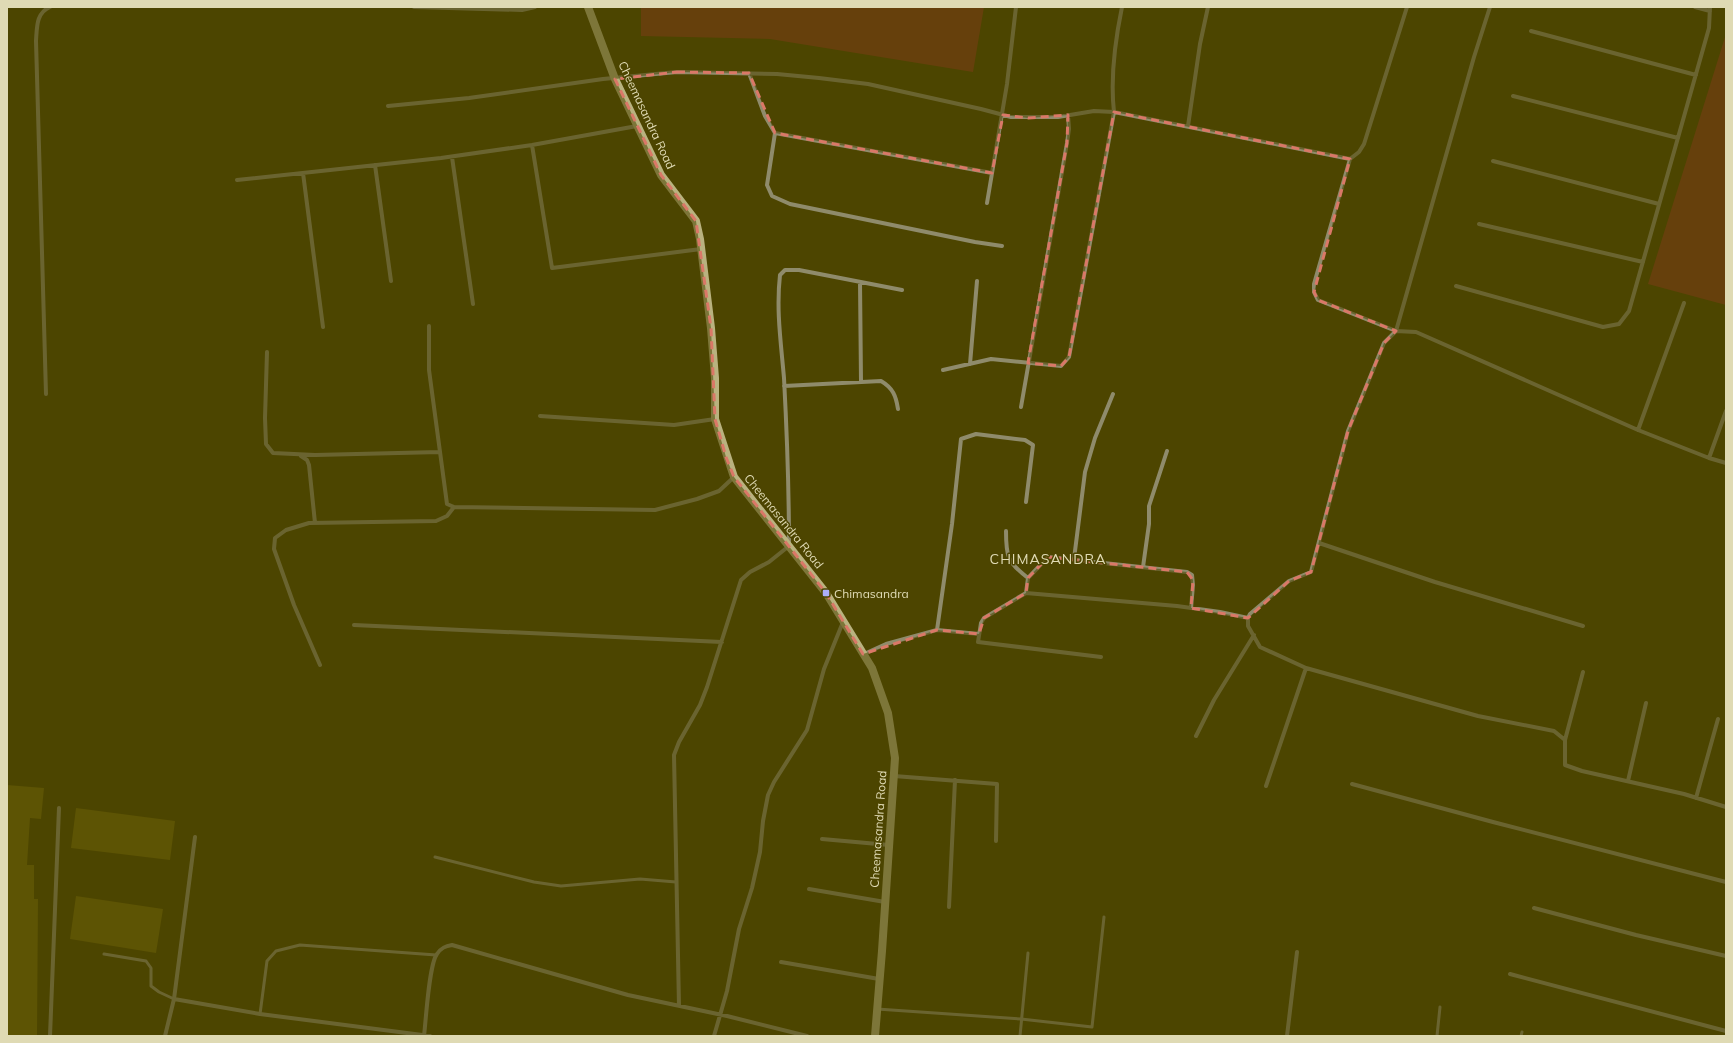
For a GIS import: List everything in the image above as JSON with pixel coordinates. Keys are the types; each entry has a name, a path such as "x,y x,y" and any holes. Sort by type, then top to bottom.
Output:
{"street":[{"path":"46,394 36,41 38,20 43,10 50,7"},
{"path":"414,7 522,10 535,7"},
{"name":"Cheemasandra Road","path":"588,7 615,79 660,175 696,221 702,249 711,328 715,378 715,419 734,477 826,593 872,668 888,713 894,758 875,1036"},
{"path":"987,203 1003,115 1016,7"},
{"path":"943,370 991,359 1061,366 1069,357 1114,112 1111,89 1117,33 1122,7"},
{"path":"1188,126 1200,44 1208,7"},
{"path":"1407,7 1364,144 1359,152 1350,159 1314,284 1314,292 1318,300 1396,331 1416,332 1638,430 1709,458 1726,463"},
{"path":"1490,7 1474,57 1396,331 1384,343 1348,431 1320,543 1311,572 1289,581 1250,614 1248,618 1248,626 1260,647 1306,668 1478,716 1554,730 1565,740"},
{"path":"1456,286 1603,326 1620,324 1629,311 1709,28 1710,9 1695,7"},
{"path":"1531,31 1696,75"},
{"path":"388,106 469,98 677,72 749,73 819,78 868,84 1003,115 1028,118 1058,117 1094,111 1114,112 1350,159"},
{"path":"749,73 765,116 775,133 767,185 772,196 790,204 806,206 975,242 1002,246"},
{"path":"1513,96 1678,138"},
{"path":"1021,407 1069,129 1068,115"},
{"path":"237,180 452,157 532,145 638,126"},
{"path":"775,133 992,174"},
{"path":"532,145 552,268 702,249"},
{"path":"452,157 473,304"},
{"path":"1493,161 1659,204"},
{"path":"375,165 391,281"},
{"path":"303,173 323,327"},
{"path":"1479,224 1643,262"},
{"path":"679,1006 674,755 678,742 700,705 722,642 741,580 750,572 769,562 789,546 789,498 784,386 778,308 780,275 785,270 799,270 902,290"},
{"path":"970,364 977,281"},
{"path":"860,282 861,382"},
{"path":"1638,430 1684,303"},
{"path":"429,326 429,370 447,504 454,507 656,510 697,499 718,491 734,477"},
{"path":"268,352 265,418 266,444 273,453 300,455 440,452"},
{"path":"784,386 881,381 888,385 896,396 898,409"},
{"path":"1074,559 1085,472 1095,438 1113,394"},
{"path":"1709,458 1726,411"},
{"path":"540,416 674,425 715,419"},
{"path":"937,630 953,517 961,439 976,434 1025,440 1033,445 1026,502"},
{"path":"1143,567 1149,524 1149,506 1167,452"},
{"path":"300,455 307,460 309,465 314,523"},
{"path":"320,665 294,605 274,544 275,538 286,530 314,523 436,521 446,516 454,507"},
{"path":"1006,531 1006,551 1011,562 1028,578"},
{"path":"1320,543 1435,582 1583,626"},
{"path":"1026,592 1028,578 1048,557 1074,559 1187,572 1192,575 1193,585 1191,608"},
{"path":"1100,657 978,642 981,623 984,618 1026,592 1191,608 1248,618"},
{"path":"714,1036 721,1015 739,929 752,888 760,852 763,821 768,795 774,782 807,730 824,669 843,622"},
{"path":"354,625 722,642"},
{"path":"863,654 893,642 937,630 979,634"},
{"path":"1196,736 1214,700 1254,635"},
{"path":"1266,786 1306,668"},
{"path":"1583,672 1565,740 1566,765 1582,771 1628,781 1726,807"},
{"path":"1628,781 1646,703"},
{"path":"1696,798 1718,719"},
{"path":"893,776 997,784 996,841"},
{"path":"949,907 955,780"},
{"path":"1352,784 1726,882"},
{"path":"50,1036 59,808"},
{"path":"165,1036 174,999 195,837"},
{"path":"822,839 889,845"},
{"path":"809,889 885,902"},
{"path":"1534,908 1636,935 1726,956"},
{"path":"424,1036 430,981 436,955 443,947 457,946 628,995 721,1015 807,1036"},
{"path":"1287,1036 1297,952"},
{"path":"781,962 880,980"},
{"path":"1510,974 1726,1031"},
{"path":"174,999 260,1014 430,1036"}],"lane":[{"path":"435,857 545,884 561,886 640,879 676,882"},
{"path":"877,1008 1021,1019 1092,1027 1104,917"},
{"path":"260,1014 267,961 276,951 300,945 436,955"},
{"path":"1020,1036 1028,953"},
{"path":"104,954 146,961 151,968 151,986 159,992 174,999"},
{"path":"1437,1036 1440,1007"}],"highlighted area":[{"path":"677,72 749,73 775,133 992,173 1003,115 1028,118 1068,115 1067,143 1028,363 1061,366 1069,357 1114,112 1350,159 1314,292 1318,300 1396,331 1384,343 1348,431 1311,572 1289,581 1248,618 1191,608 1193,580 1187,572 1048,557 1028,578 1026,593 984,618 979,634 937,630 863,654 826,593 734,477 726,457 715,419 711,328 696,221 661,175 615,79"}],"shaded area":[{"path":"641,7 984,7 973,72 770,39 641,36"},
{"path":"1726,34 1726,305 1648,284"}],"building":[{"path":"7,785 44,788 41,819 30,818 27,865 34,865 34,899 38,899 37,1036 7,1036"},
{"path":"76,808 175,821 170,860 71,848"},
{"path":"76,896 163,909 156,953 70,939"}],"place":[{"name":"Chimasandra","path":"826,593"}],"district":[{"name":"CHIMASANDRA","path":"1048,559"}]}
